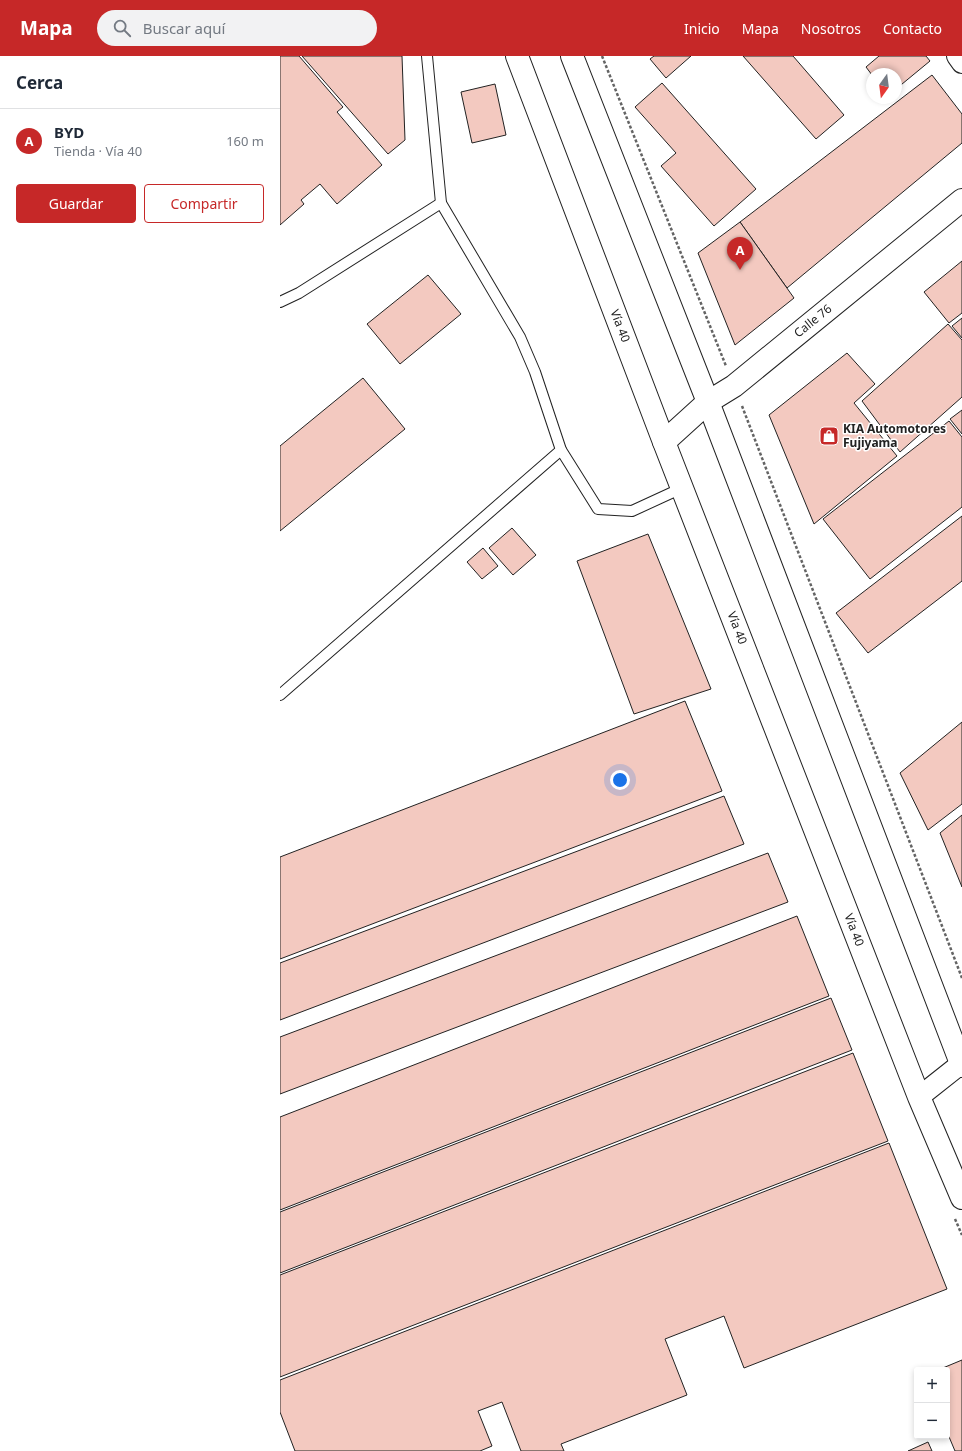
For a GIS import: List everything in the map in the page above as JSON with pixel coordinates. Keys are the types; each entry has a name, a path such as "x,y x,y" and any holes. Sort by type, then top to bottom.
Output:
{"main road":[{"name":"Vía 40","path":"518,56 664,442 919,1097 962,1198"},
{"path":"572,56 708,402 962,1064"},
{"name":"Calle 76","path":"664,442 708,402 734,386 962,200"}],"street":[{"path":"956,56 962,63"},
{"path":"919,1097 962,1064"}],"lane":[{"path":"427,56 441,203 520,337 535,372 562,450 598,510 632,511 682,488"},
{"path":"280,302 299,293 441,203"},
{"path":"280,695 562,450"}],"path":[{"path":"602,56 734,386 962,978"}],"building":[{"path":"280,56 299,56 343,107 337,112 382,165 337,204 320,184 301,200 304,204 280,225"},
{"path":"302,56 402,56 405,140 388,154"},
{"path":"654,56 691,56 666,78 650,59"},
{"path":"743,56 793,56 844,115 816,139"},
{"path":"879,56 926,56 930,61 902,84 902,68 866,67"},
{"path":"932,75 962,114 962,143 787,288 740,222 894,104 902,104 902,98"},
{"path":"662,83 756,189 714,226 661,166 676,153 635,107"},
{"path":"495,84 506,135 472,143 461,92"},
{"path":"740,222 794,298 735,345 698,253"},
{"path":"962,261 962,313 949,323 924,292"},
{"path":"428,275 461,314 400,364 367,324"},
{"path":"962,318 962,338 952,326"},
{"path":"948,324 962,340 962,397 900,452 862,401"},
{"name":"KIA Automotores Fujiyama","path":"847,353 875,384 854,403 897,456 814,524 769,415"},
{"path":"363,378 405,429 280,531 280,446"},
{"path":"962,410 962,434 950,419"},
{"path":"949,421 962,437 962,507 870,579 823,519"},
{"path":"962,516 962,581 868,653 836,613"},
{"path":"512,528 536,555 513,575 489,548"},
{"path":"648,534 711,689 634,714 577,561"},
{"path":"483,548 498,566 482,579 467,562"},
{"path":"685,701 722,791 280,959 280,857"},
{"path":"962,722 962,804 928,830 900,773"},
{"path":"724,796 744,844 280,1020 280,963"},
{"path":"962,815 962,887 940,833"},
{"path":"768,853 788,902 280,1094 280,1037"},
{"path":"797,916 829,996 280,1210 280,1117"},
{"path":"831,998 852,1050 280,1273 280,1212"},
{"path":"853,1053 888,1141 280,1377 280,1275"},
{"path":"889,1143 947,1289 744,1368 724,1316 665,1339 687,1395 561,1444 564,1451 521,1451 502,1402 478,1411 492,1446 480,1451 295,1451 280,1412 280,1380"},
{"path":"962,1360 962,1451 955,1451 950,1439 950,1367 945,1367"},
{"path":"928,1442 932,1451 908,1451"}],"place":[{"name":"BYD","path":"740,270"},
{"name":"KIA Automotores Fujiyama","path":"829,436"}]}
